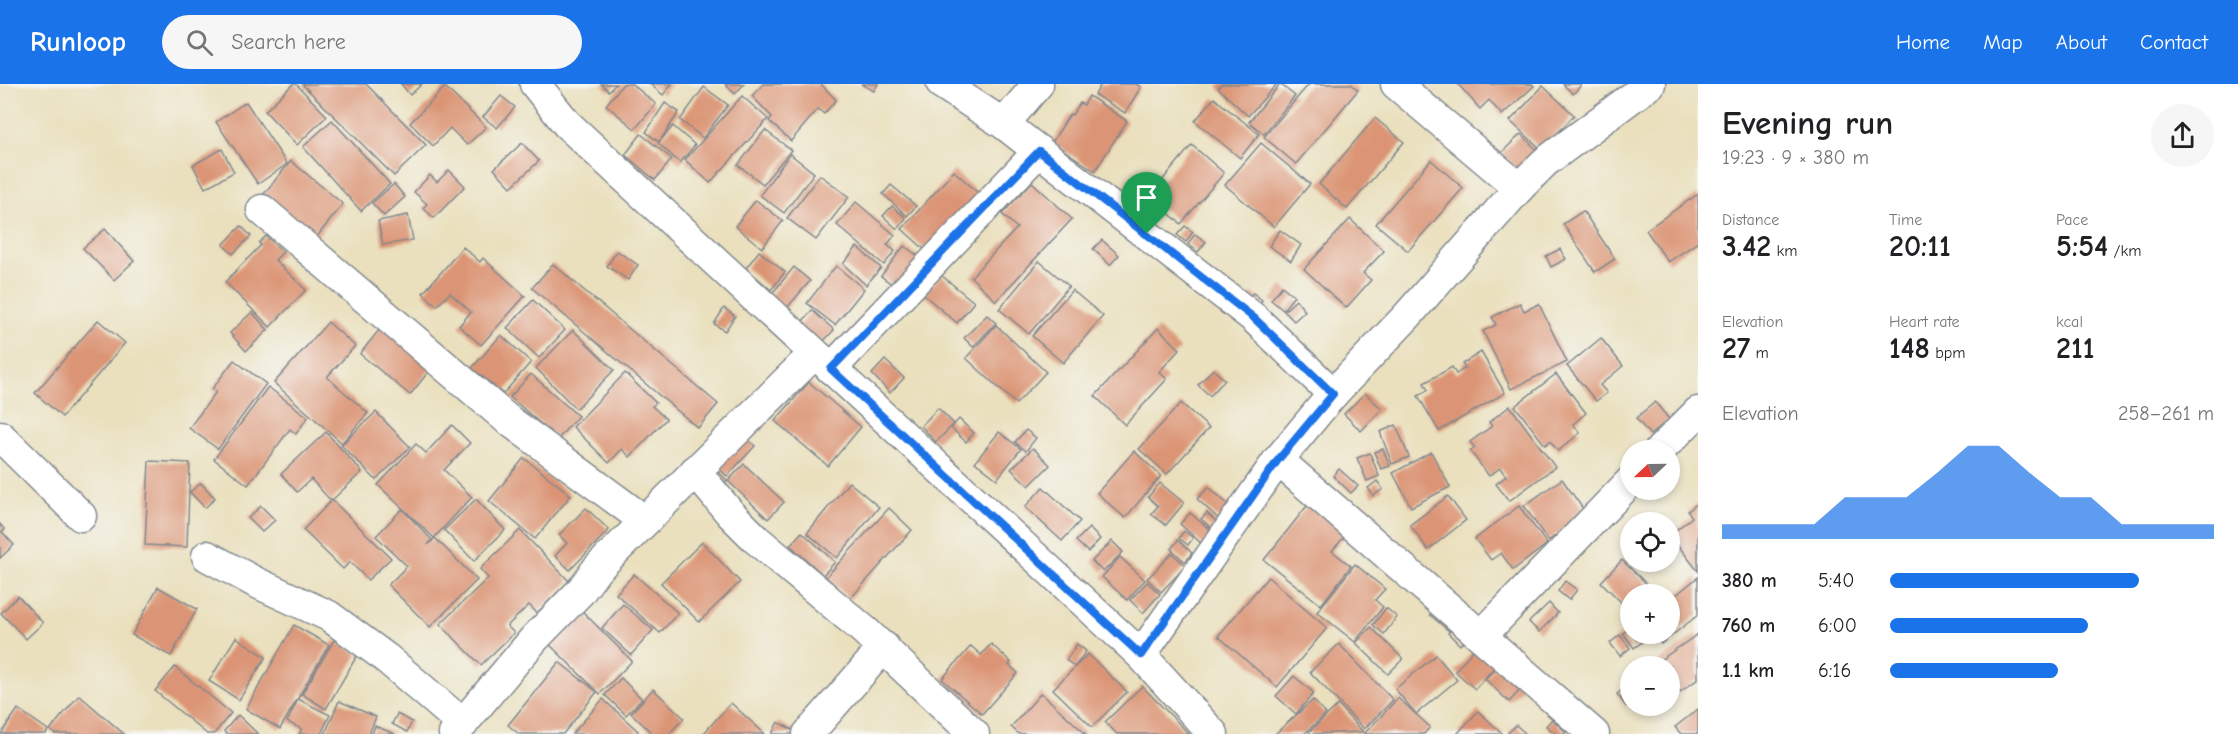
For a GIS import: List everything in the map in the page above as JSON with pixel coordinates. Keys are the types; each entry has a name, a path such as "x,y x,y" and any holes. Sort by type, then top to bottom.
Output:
{"street":[{"path":"535,84 567,124 1141,655 1213,734"},
{"path":"942,84 1004,124 1254,318 1333,394"},
{"path":"1004,124 1038,84"},
{"path":"1396,84 1519,188"},
{"path":"1141,655 1278,460 1333,394 1545,162 1650,84"},
{"path":"207,556 255,582 329,616 386,658 459,729 534,639 695,471 822,362 1039,151"},
{"path":"262,210 507,419 645,521"},
{"path":"1670,440 1698,412"},
{"path":"0,436 81,516"},
{"path":"1278,460 1594,734"},
{"path":"695,471 730,513 757,540 884,647 974,734"},
{"path":"1481,636 1620,492"},
{"path":"808,734 884,647"}],"building":[{"path":"293,84 296,84 327,116 297,145 265,111"},
{"path":"302,84 366,84 426,145 394,176"},
{"path":"401,84 422,84 410,95"},
{"path":"601,84 616,84 609,91"},
{"path":"623,84 632,84 656,104 635,129 606,105"},
{"path":"650,84 672,84 663,95"},
{"path":"725,84 744,84 735,94"},
{"path":"763,84 821,84 836,100 824,114 818,109 791,141 769,121 772,117 752,96"},
{"path":"861,84 878,84 874,91"},
{"path":"1101,84 1136,84 1141,87 1125,113 1095,95"},
{"path":"1221,84 1277,84 1248,116 1218,88"},
{"path":"1280,84 1295,96 1264,134 1249,122"},
{"path":"1309,84 1351,84 1358,90 1296,164 1264,137"},
{"path":"1458,84 1532,84 1534,86 1502,115 1489,100 1480,109"},
{"path":"1563,84 1582,84 1573,94"},
{"path":"1543,86 1574,115 1542,150 1510,121"},
{"path":"445,87 486,127 467,145 450,128 433,146 410,123"},
{"path":"704,87 728,105 703,138 680,120"},
{"path":"501,96 515,107 497,128 483,117"},
{"path":"742,96 768,119 710,183 685,160"},
{"path":"1089,96 1127,121 1095,171 1052,142 1070,114 1072,115 1080,103 1084,105"},
{"path":"1214,98 1259,134 1240,158 1195,121"},
{"path":"246,102 287,164 258,184 216,122"},
{"path":"665,103 679,112 659,142 646,132"},
{"path":"1375,118 1404,142 1347,209 1319,184"},
{"path":"332,120 390,184 361,211 303,147"},
{"path":"673,126 695,145 680,163 658,143"},
{"path":"765,130 791,150 763,184 738,165"},
{"path":"641,134 672,159 655,180 625,155"},
{"path":"1521,134 1543,156 1523,176 1501,153"},
{"path":"522,143 539,161 511,187 494,169"},
{"path":"1261,143 1310,184 1274,227 1225,185"},
{"path":"1192,145 1224,173 1181,224 1149,196"},
{"path":"222,149 234,172 205,188 193,165"},
{"path":"790,154 814,173 784,213 760,195"},
{"path":"1431,160 1463,188 1408,251 1376,224"},
{"path":"291,161 343,204 316,238 263,195"},
{"path":"449,170 465,186 434,218 423,208 427,204 414,192 430,175 437,182"},
{"path":"954,171 985,199 933,257 902,229"},
{"path":"820,175 849,197 816,240 787,218"},
{"path":"1032,182 1072,219 996,301 971,277 1017,228 1002,214"},
{"path":"394,184 405,197 384,216 372,203"},
{"path":"891,185 916,206 907,216 883,194"},
{"path":"1698,194 1698,242 1668,262 1646,230"},
{"path":"756,200 783,221 762,248 735,226"},
{"path":"856,202 895,235 887,245 895,251 884,265 837,225"},
{"path":"892,206 906,218 897,229 883,216"},
{"path":"1583,211 1615,259 1595,272 1563,224"},
{"path":"408,215 413,240 383,245 378,221"},
{"path":"1350,219 1384,251 1363,273 1371,280 1346,308 1304,269"},
{"path":"241,226 251,236 233,254 223,245"},
{"path":"1185,226 1193,232 1186,242 1177,235"},
{"path":"105,229 134,261 114,280 83,248"},
{"path":"1280,230 1301,245 1291,261 1269,246"},
{"path":"1195,234 1206,242 1198,252 1188,244"},
{"path":"266,236 283,252 275,260 306,290 270,327 225,282 261,245 259,243"},
{"path":"1102,240 1119,255 1110,265 1093,249"},
{"path":"904,246 921,258 898,289 881,276"},
{"path":"463,247 480,262 483,258 525,296 481,345 459,326 471,312 450,293 437,306 423,293"},
{"path":"857,247 881,268 866,285 843,264"},
{"path":"1560,249 1566,259 1551,267 1546,256"},
{"path":"617,251 638,265 628,280 607,266"},
{"path":"759,251 785,272 771,290 746,268"},
{"path":"1039,261 1069,286 1029,334 999,309"},
{"path":"553,264 718,404 698,428 532,288"},
{"path":"836,266 864,289 835,325 807,303"},
{"path":"794,267 810,281 786,309 770,296"},
{"path":"941,275 974,302 957,323 924,295"},
{"path":"1282,286 1294,296 1283,310 1271,300"},
{"path":"1072,290 1103,316 1063,363 1032,336"},
{"path":"1253,293 1262,300 1257,306 1248,298"},
{"path":"533,300 565,330 539,358 507,328"},
{"path":"1296,300 1305,311 1294,321 1284,311"},
{"path":"1520,303 1524,311 1539,304 1567,362 1511,389 1483,331 1496,325 1492,317"},
{"path":"724,308 735,316 725,331 714,324"},
{"path":"812,310 834,330 819,346 798,327"},
{"path":"252,312 268,330 246,351 230,333"},
{"path":"987,315 996,323 973,347 964,338"},
{"path":"98,320 125,343 62,417 35,393"},
{"path":"328,322 355,346 327,377 368,413 342,443 274,383"},
{"path":"383,325 433,366 410,395 360,354"},
{"path":"996,325 1046,372 1016,404 966,358"},
{"path":"1158,328 1180,349 1159,372 1167,379 1125,425 1095,396"},
{"path":"573,330 614,370 576,409 536,368"},
{"path":"501,335 531,362 503,394 472,368"},
{"path":"1601,338 1623,366 1600,385 1607,393 1596,401 1567,366"},
{"path":"1481,352 1505,393 1439,431 1418,396 1428,390 1424,383 1452,367 1456,374 1465,368 1462,364"},
{"path":"234,360 266,384 218,449 189,428 216,392 212,389"},
{"path":"885,360 904,378 890,393 872,374"},
{"path":"1213,369 1225,380 1210,396 1198,385"},
{"path":"625,373 656,403 652,406 666,419 630,457 622,449 609,463 573,427"},
{"path":"531,374 578,416 558,439 510,397"},
{"path":"1556,374 1586,413 1573,424 1580,433 1558,451 1550,441 1545,445 1515,406"},
{"path":"809,382 861,427 828,466 775,421"},
{"path":"268,387 308,417 296,434 290,429 248,485 214,459"},
{"path":"1365,393 1382,409 1361,431 1344,414"},
{"path":"1655,402 1669,419 1650,435 1636,418"},
{"path":"1181,403 1209,428 1167,474 1139,449"},
{"path":"1510,406 1555,467 1509,501 1496,484 1506,476 1500,468 1489,476 1470,451 1475,448 1470,442 1492,426 1489,422"},
{"path":"938,408 954,424 936,442 921,426"},
{"path":"376,412 410,447 376,480 341,445"},
{"path":"959,419 974,433 966,442 951,428"},
{"path":"452,425 470,443 444,470 472,497 434,538 378,485 416,444 426,453"},
{"path":"1396,425 1409,457 1392,464 1380,432"},
{"path":"1026,430 1036,438 1026,451 1015,442"},
{"path":"326,432 362,472 331,501 311,479 297,492 281,474"},
{"path":"999,432 1021,449 997,479 975,462"},
{"path":"741,433 755,446 727,476 714,464"},
{"path":"1033,448 1050,465 1029,486 1011,469"},
{"path":"1383,449 1390,466 1381,469 1374,452"},
{"path":"1134,451 1161,476 1125,518 1097,493"},
{"path":"1431,452 1450,487 1411,507 1393,473"},
{"path":"1370,453 1379,476 1367,481 1357,458"},
{"path":"524,458 571,495 535,539 489,501"},
{"path":"149,461 190,463 187,547 145,545"},
{"path":"744,464 784,502 768,519 728,481"},
{"path":"714,468 727,480 719,490"},
{"path":"1339,469 1358,486 1351,493 1333,476"},
{"path":"1562,479 1586,513 1548,541 1524,506"},
{"path":"1377,481 1383,489 1373,496 1368,488"},
{"path":"849,482 879,507 837,558 807,533"},
{"path":"201,483 215,498 205,508 190,492"},
{"path":"1160,483 1184,503 1166,525 1151,514 1158,506 1148,497"},
{"path":"1043,487 1080,521 1062,541 1025,507"},
{"path":"1209,487 1233,509 1221,521 1197,499"},
{"path":"1448,496 1466,520 1428,550 1410,525"},
{"path":"476,499 505,530 474,561 444,530"},
{"path":"332,500 391,558 368,580 350,562 343,569 303,530"},
{"path":"1310,502 1351,529 1332,551 1351,566 1321,605 1264,560"},
{"path":"1698,503 1698,571 1680,548 1680,527 1692,517 1688,511"},
{"path":"261,506 275,520 262,532 248,518"},
{"path":"1519,506 1547,544 1513,570 1501,553 1491,560 1475,539"},
{"path":"586,508 609,530 570,570 555,556 567,543 559,535"},
{"path":"889,508 912,530 850,599 826,577"},
{"path":"402,509 432,540 428,545 435,538 477,580 430,627 388,585 407,566 376,536"},
{"path":"1190,513 1214,533 1203,545 1180,524"},
{"path":"1207,513 1218,523 1212,529 1201,519"},
{"path":"0,524 5,530 2,532 14,545 0,558"},
{"path":"1089,528 1100,539 1088,552 1076,541"},
{"path":"520,530 569,581 537,613 529,605 507,626 514,633 481,665 440,624 488,578 480,569"},
{"path":"1184,531 1193,538 1188,545 1179,538"},
{"path":"802,532 835,562 823,575 790,545"},
{"path":"1178,540 1192,553 1185,562 1171,549"},
{"path":"1112,541 1123,552 1103,572 1092,561"},
{"path":"702,542 740,582 699,622 661,583"},
{"path":"1172,553 1186,566 1161,592 1147,579"},
{"path":"1120,557 1145,580 1127,600 1102,577"},
{"path":"1620,562 1620,572 1634,572 1647,584 1620,584 1620,601 1601,582"},
{"path":"1355,564 1385,589 1375,600 1383,607 1355,642 1317,612"},
{"path":"634,574 678,613 660,633 616,594"},
{"path":"1268,577 1327,628 1277,687 1218,636"},
{"path":"1698,577 1698,615 1680,629 1680,592"},
{"path":"1565,581 1577,590 1569,600 1558,591"},
{"path":"1147,582 1160,594 1143,613 1130,600"},
{"path":"158,587 197,609 171,656 132,635"},
{"path":"18,596 43,623 26,639 1,613"},
{"path":"1549,603 1558,613 1539,632 1529,622"},
{"path":"623,604 653,630 631,655 602,628"},
{"path":"1439,604 1458,620 1449,631 1430,615"},
{"path":"578,607 632,661 600,694 545,640"},
{"path":"1386,608 1397,617 1384,634 1373,625"},
{"path":"1460,621 1472,634 1460,645 1448,633"},
{"path":"294,625 329,645 280,729 246,709"},
{"path":"1371,627 1403,659 1388,674 1356,643"},
{"path":"1698,634 1698,679 1680,692 1680,656 1666,656"},
{"path":"1620,635 1620,644 1627,644 1630,648 1620,656 1610,643"},
{"path":"236,637 266,657 239,700 209,681"},
{"path":"334,640 358,654 326,709 302,694"},
{"path":"1480,642 1501,660 1475,689 1455,671"},
{"path":"991,644 1011,662 1009,665 1018,673 982,714 942,679 971,646 981,655"},
{"path":"1077,644 1086,651 1075,667 1066,660"},
{"path":"1339,644 1393,700 1364,729 1310,672"},
{"path":"1088,654 1127,692 1092,727 1053,689"},
{"path":"1436,655 1457,680 1416,714 1395,689"},
{"path":"559,662 597,692 563,734 519,734 508,725"},
{"path":"1500,663 1525,685 1509,702 1485,679"},
{"path":"175,667 231,713 214,734 207,734 155,691"},
{"path":"1294,676 1314,693 1296,714 1276,696"},
{"path":"621,678 642,699 626,715 605,695"},
{"path":"1142,686 1189,734 1117,734 1105,722"},
{"path":"653,689 684,718 669,734 653,734 631,713"},
{"path":"1041,693 1086,734 1019,734 1011,727"},
{"path":"79,695 124,734 55,734 50,730"},
{"path":"1398,698 1430,727 1424,734 1364,734"},
{"path":"298,699 330,715 321,734 299,734 302,729 287,722"},
{"path":"603,699 638,731 635,734 572,734"},
{"path":"1313,700 1326,714 1304,734 1275,734"},
{"path":"339,701 376,717 369,734 325,734"},
{"path":"731,703 765,734 703,734"},
{"path":"1338,705 1363,732 1311,734 1309,732"},
{"path":"18,709 48,730 46,734 1,734"},
{"path":"1698,709 1698,734 1681,734 1675,727"},
{"path":"1478,711 1503,734 1457,734"},
{"path":"397,714 412,722 407,732 392,724"},
{"path":"238,715 258,734 226,734 224,731"},
{"path":"1552,719 1566,732 1564,734 1556,734 1546,726"},
{"path":"778,722 800,734 772,734"},
{"path":"1516,725 1526,734 1507,734"},
{"path":"375,726 395,734 372,734"}],"route":[{"path":"1039,151 1147,234 1254,318 1333,394 1278,460 1141,655 831,369 1039,151"}]}
